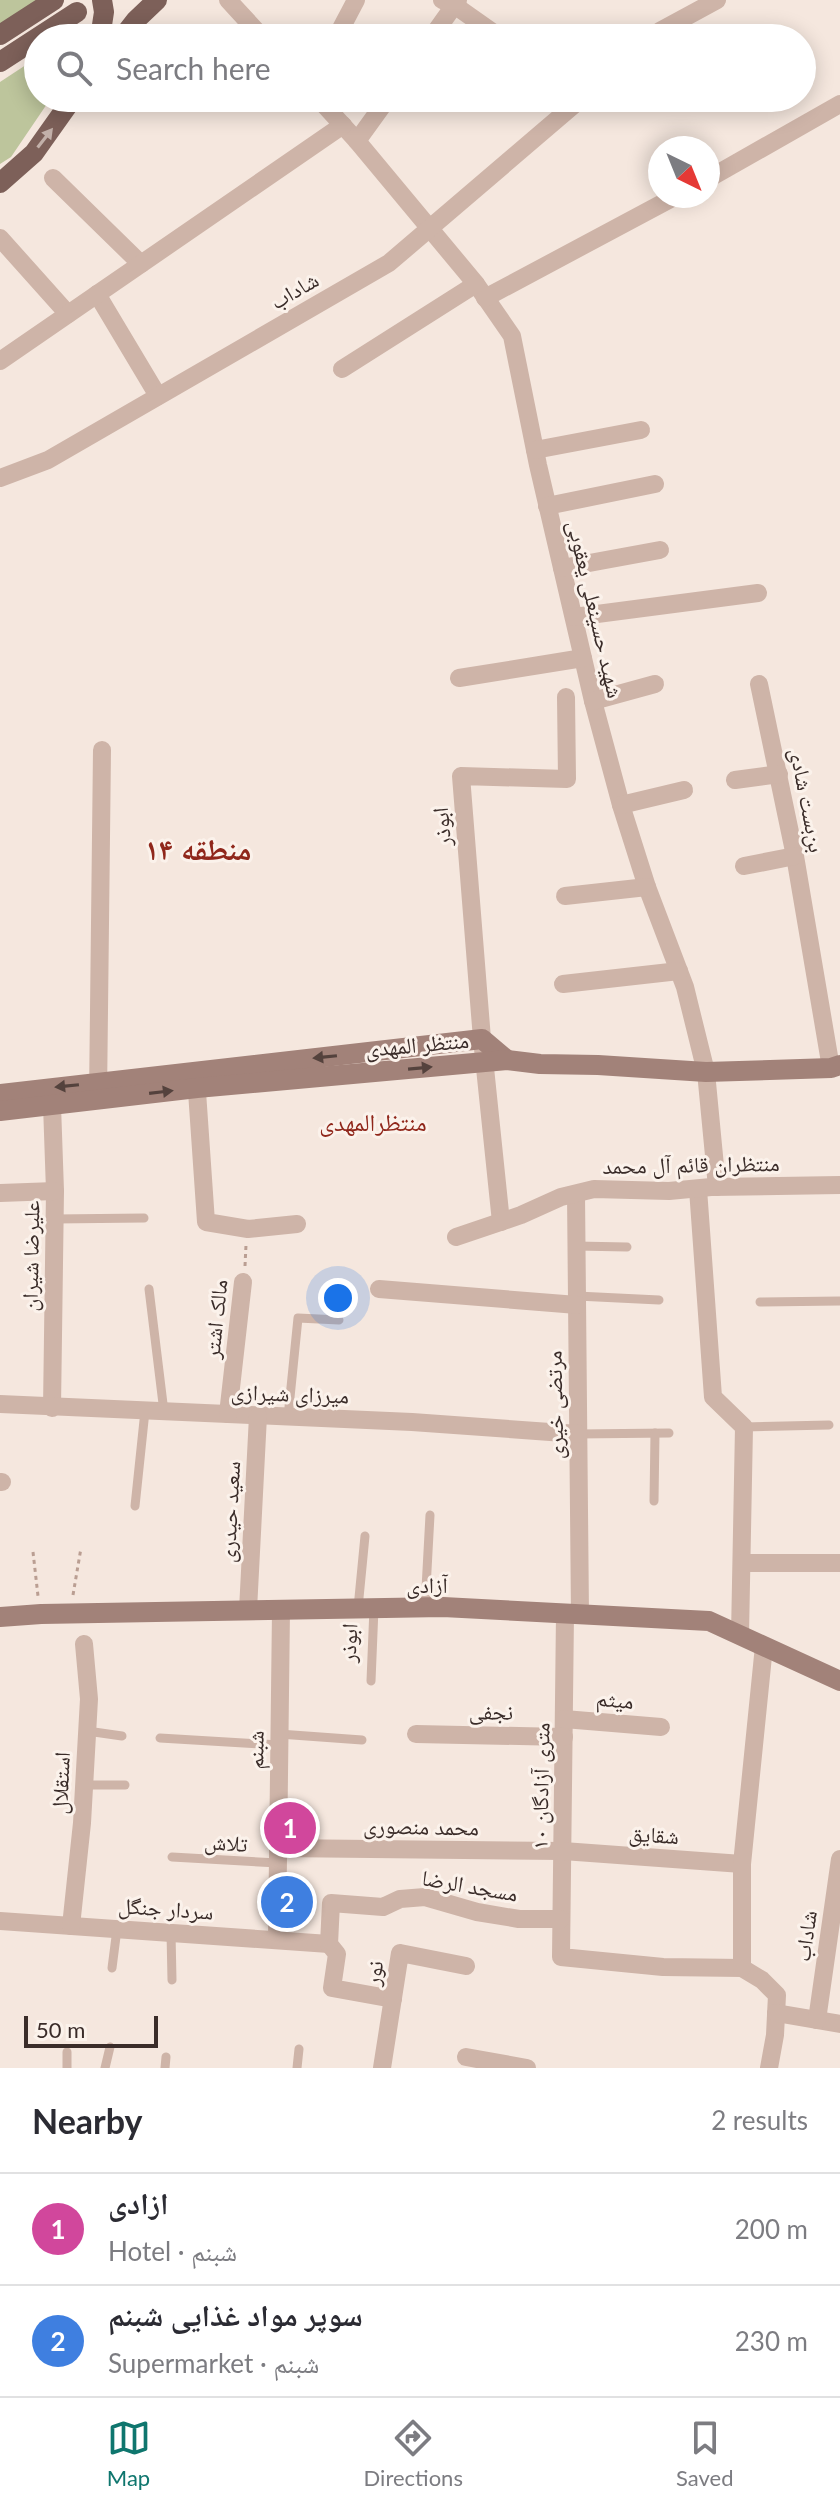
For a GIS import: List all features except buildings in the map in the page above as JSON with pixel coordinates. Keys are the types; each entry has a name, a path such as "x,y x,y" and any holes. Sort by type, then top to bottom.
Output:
{"main road":[{"path":"0,35 54,0"},
{"path":"102,0 102,24"},
{"path":"133,24 157,0"},
{"path":"59,24 77,12"},
{"path":"0,62 24,46"},
{"path":"0,203 6,178 34,153 64,112"}],"street":[{"path":"228,0 250,24"},
{"path":"343,24 356,0"},
{"path":"677,24 717,0"},
{"path":"439,24 452,2 482,24"},
{"path":"720,172 840,104"},
{"name":"شهید حسینعلی یعقوبی","path":"331,112 481,291 512,336 547,506 593,701 647,887 679,971 706,1072 713,1397 744,1427"},
{"path":"357,141 378,112"},
{"name":"شاداب","path":"0,478 48,460 389,263 566,112"},
{"path":"0,361 343,125"},
{"path":"53,178 141,264"},
{"path":"342,369 481,291 651,208"},
{"path":"0,238 68,314"},
{"path":"97,294 158,396"},
{"path":"535,450 641,430"},
{"path":"547,506 655,484"},
{"path":"562,568 660,550"},
{"path":"574,617 758,593"},
{"path":"459,678 583,658"},
{"path":"593,701 655,684"},
{"name":"بن‌بست شادی","path":"759,684 835,1067"},
{"name":"ابوذر","path":"501,1222 482,1039 461,776 567,779 566,697"},
{"path":"0,1094 98,1091 102,750"},
{"path":"735,780 779,774"},
{"path":"621,805 684,790"},
{"path":"744,866 795,856"},
{"path":"565,896 647,887"},
{"path":"563,984 679,971"},
{"path":"297,1224 248,1229 206,1222 196,1080 482,1039 507,1060"},
{"name":"منتظر المهدی","path":"0,1111 52,1105 98,1091 196,1080 507,1060 706,1072 835,1067"},
{"name":"علیرضا شیران","path":"52,1105 55,1191 52,1408"},
{"name":"منتظران قائم آل محمد","path":"456,1237 561,1197 594,1189 669,1191 840,1185"},
{"path":"0,1193 55,1191"},
{"name":"مرتضی خیری","path":"572,1615 578,1434 576,1194"},
{"name":"مالک اشتر","path":"228,1414 243,1282"},
{"path":"379,1289 577,1301"},
{"name":"میرزای شیرازی","path":"0,1404 412,1422 578,1434"},
{"name":"سعید حیدری","path":"248,1610 258,1416"},
{"path":"740,1635 744,1427"},
{"path":"743,1563 840,1563"},
{"name":"آزادی","path":"0,1617 425,1607 709,1621 840,1681"},
{"name":"شبنم","path":"277,1940 281,1610"},
{"name":"۱۰ متری آزادگان","path":"572,1615 564,1728 561,1957 663,1967 742,1968"},
{"name":"استقلال","path":"71,1926 89,1699 84,1644"},
{"path":"764,1646 742,1864 742,1968 762,1980 777,1995 769,2068"},
{"name":"میثم","path":"564,1728 661,1727"},
{"name":"نجفی","path":"416,1734 564,1728"},
{"name":"شقایق","path":"563,1851 742,1864"},
{"name":"محمد منصوری","path":"278,1856 563,1851"},
{"name":"شاداب","path":"817,2020 840,1859"},
{"name":"مسجد الرضا","path":"393,1999 332,1988 337,1954 329,1944 331,1903 383,1907 400,1899 425,1897 477,1912 519,1919 561,1919"},
{"name":"سردار جنگل","path":"0,1921 329,1944"},
{"name":"نور","path":"382,2068 400,1953 466,1966"},
{"path":"776,2013 840,2024"},
{"path":"466,2057 527,2068"}],"lane":[{"path":"55,1219 144,1218"},
{"path":"576,1246 627,1247"},
{"path":"135,1506 155,1411 149,1289"},
{"path":"577,1301 659,1300"},
{"path":"760,1302 840,1301"},
{"path":"288,1417 298,1318 339,1320"},
{"path":"744,1427 829,1425"},
{"path":"654,1501 655,1433"},
{"path":"578,1434 669,1433"},
{"path":"425,1607 430,1515"},
{"name":"ابوذر","path":"365,1536 371,1681"},
{"path":"87,1731 122,1736"},
{"path":"160,1738 362,1740"},
{"path":"84,1785 125,1785"},
{"name":"تلاش","path":"172,1857 278,1856"},
{"path":"112,1968 117,1929"},
{"path":"171,1933 172,1980"},
{"path":"105,2068 110,2047"},
{"path":"297,2068 299,2049"},
{"path":"67,2052 67,2068"}],"path":[{"name":"مالک اشتر","path":"243,1282 248,1229"},
{"path":"70,1614 81,1548"},
{"path":"33,1552 41,1614"}],"green space":[{"path":"0,0 43,0 0,28"},
{"path":"24,66 24,112 42,112 11,157 0,164 0,82"}],"place":[{"name":"ازادی","path":"290,1828"},
{"name":"سوپر مواد غذایی شبنم","path":"287,1902"}],"district":[{"name":"منطقه ۱۴","path":"198,848"},
{"name":"منتظرالمهدی","path":"373,1121"}]}
